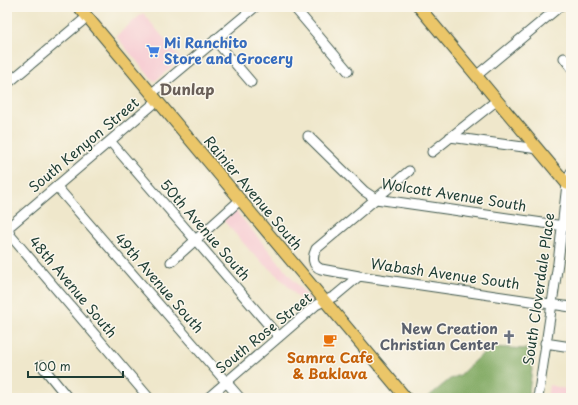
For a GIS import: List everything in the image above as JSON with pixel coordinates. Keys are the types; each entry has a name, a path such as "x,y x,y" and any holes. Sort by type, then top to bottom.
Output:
{"main road":[{"name":"Rainier Avenue South","path":"79,7 405,398"},
{"path":"419,7 496,101 569,186"}],"street":[{"path":"294,7 348,71"},
{"path":"476,76 559,7"},
{"name":"South Kenyon Street","path":"8,226 110,142 154,98 250,8"},
{"path":"7,84 87,17"},
{"path":"216,40 251,82"},
{"path":"564,58 571,67"},
{"path":"432,152 496,101"},
{"name":"Wolcott Avenue South","path":"308,136 364,191 376,199 567,227"},
{"path":"450,137 538,149"},
{"name":"50th Avenue South","path":"110,142 279,337"},
{"path":"376,199 409,171"},
{"name":"South Cloverdale Place","path":"538,398 551,304 567,227 571,172"},
{"name":"49th Avenue South","path":"57,186 240,398"},
{"name":"Wabash Avenue South","path":"376,199 316,249 314,257 316,267 359,276 571,306"},
{"path":"171,262 240,200"},
{"name":"48th Avenue South","path":"8,226 10,235 149,398"},
{"name":"South Rose Street","path":"208,398 316,305 335,296 359,276"},
{"path":"545,343 571,347"},
{"path":"42,366 68,398"}],"shaded area":[{"path":"143,13 181,59 154,82 116,36"},
{"path":"235,210 312,302 307,307 282,280 253,254 223,220"},
{"path":"549,385 571,390 571,398 547,398"}],"green space":[{"path":"492,347 526,349 534,355 528,398 427,398 450,379 460,375 474,361"}],"place":[{"name":"Mi Ranchito Store and Grocery","path":"153,51"},
{"name":"New Creation Christian Center","path":"509,337"},
{"name":"Samra Cafe & Baklava","path":"330,340"}],"district":[{"name":"Dunlap","path":"187,90"}]}
